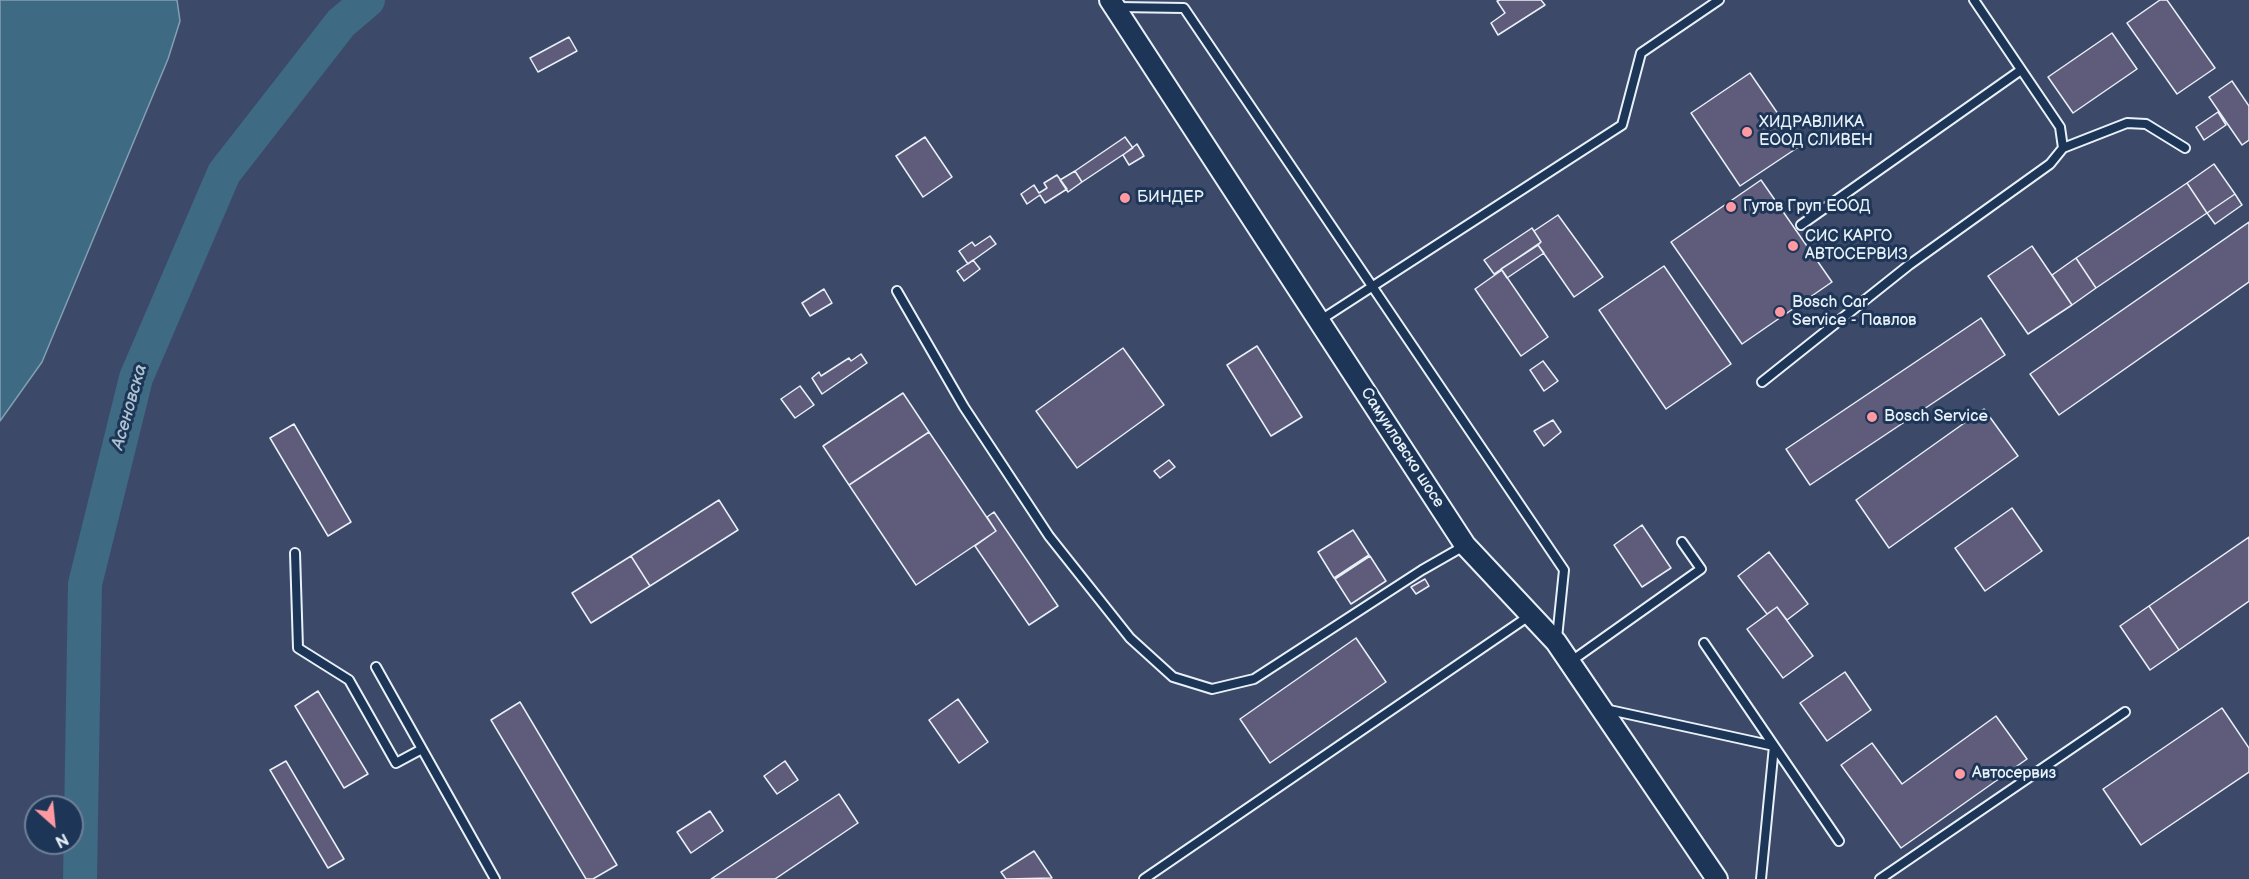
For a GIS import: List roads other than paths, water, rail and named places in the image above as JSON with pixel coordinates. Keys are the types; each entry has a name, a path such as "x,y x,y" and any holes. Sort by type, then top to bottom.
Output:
{"street":[{"name":"Самуиловско шосе","path":"1112,3 1465,545 1556,642 1717,879"}],"lane":[{"path":"1319,321 1622,125 1641,53 1719,0"},
{"path":"1974,0 2060,127 2063,148"},
{"path":"1112,3 1184,8 1564,570 1556,642"},
{"path":"1801,225 2021,70"},
{"path":"1762,382 1909,266 2050,164 2063,148 2127,123 2146,124 2185,148"},
{"path":"897,291 964,407 1049,536 1130,638 1173,677 1212,689 1254,679 1422,570 1465,545"},
{"path":"1570,662 1701,569 1682,542"},
{"path":"295,553 298,648 349,680 396,763 422,749"},
{"path":"1144,879 1530,615"},
{"path":"1704,643 1839,841"},
{"path":"376,667 495,879"},
{"path":"1600,708 1774,746"},
{"path":"1880,879 2125,712"},
{"path":"1761,879 1774,746"}],"waterway":[{"name":"Асеновска","path":"80,879 85,584 136,378 224,173 341,23 368,0"}],"place":[{"name":"ХИДРАВЛИКА ЕООД СЛИВЕН","path":"1747,132"},
{"name":"БИНДЕР","path":"1125,198"},
{"name":"Гутов Груп ЕООД","path":"1731,207"},
{"name":"СИС КАРГО АВТОСЕРВИЗ","path":"1793,246"},
{"name":"Bosch Car Service - Павлов","path":"1780,312"},
{"name":"Bosch Service","path":"1872,417"},
{"name":"Автосервиз","path":"1960,774"}]}
